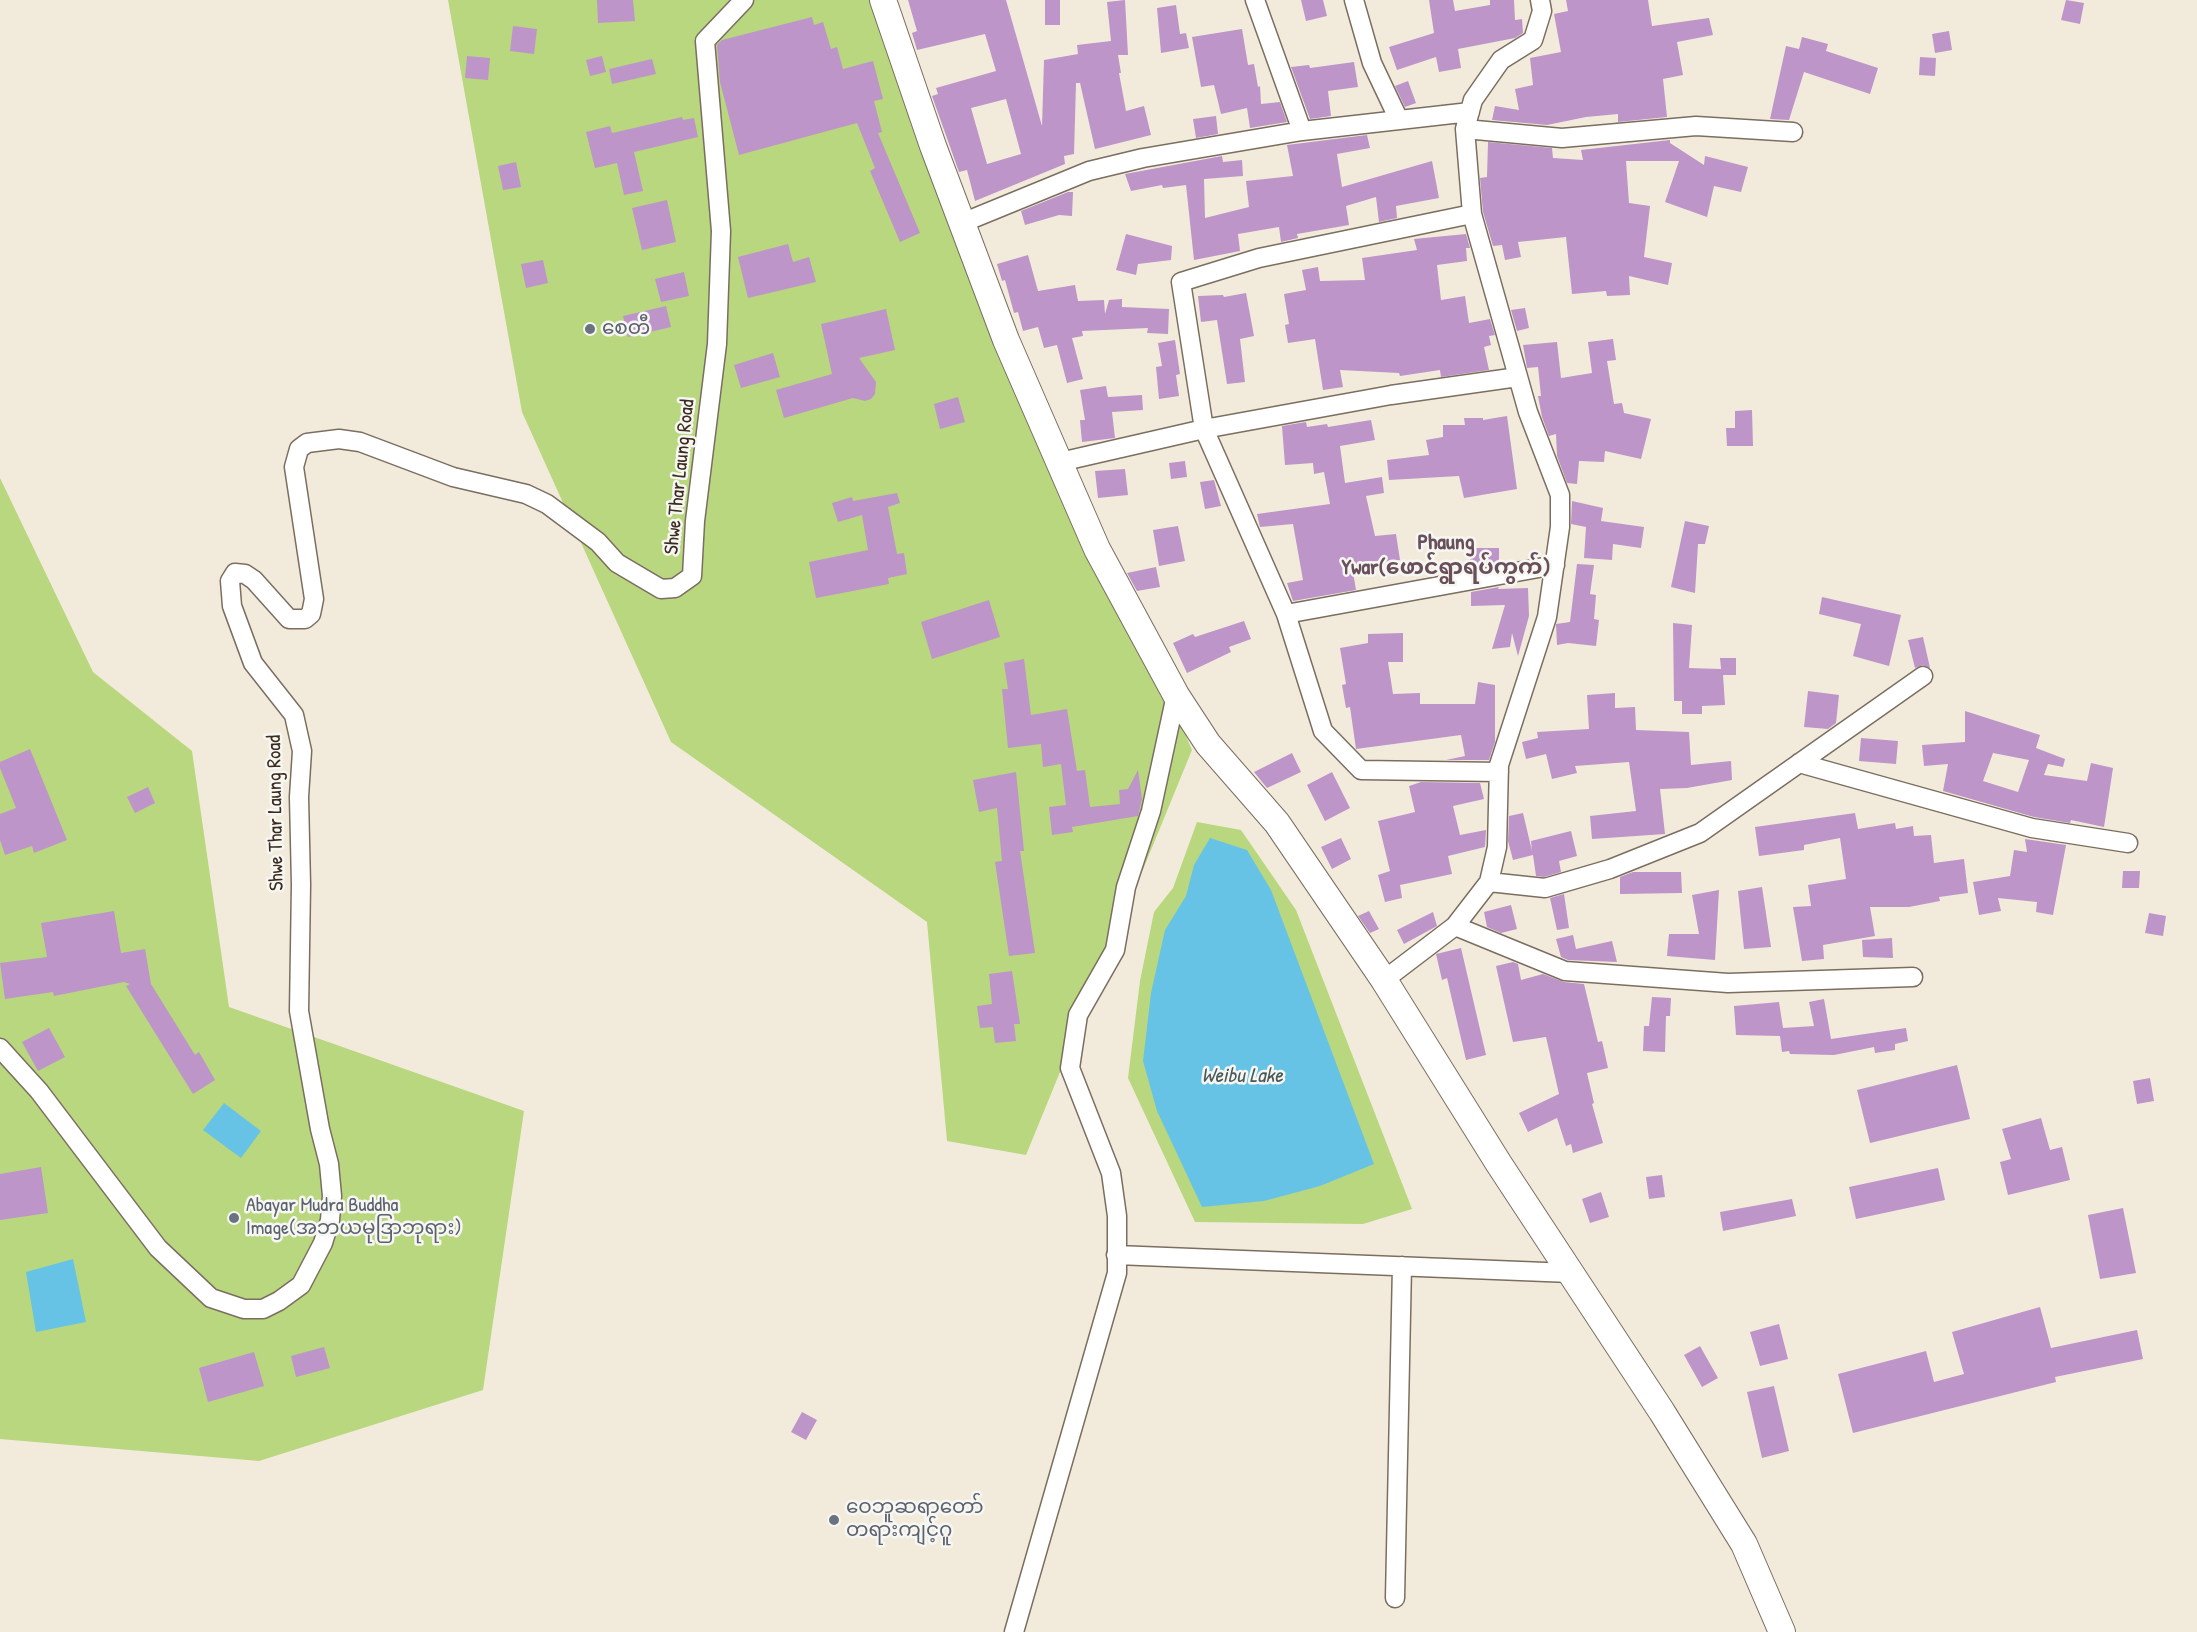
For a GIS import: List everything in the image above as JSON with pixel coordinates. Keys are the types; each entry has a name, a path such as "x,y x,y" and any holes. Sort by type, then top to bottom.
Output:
{"main road":[{"path":"883,0 1006,340 1098,549 1176,695 1208,744 1277,823 1384,980 1570,1273 1662,1412 1744,1544 1782,1632"}],"street":[{"name":"Shwe Thar Laung Road","path":"0,1048 39,1091 158,1248 211,1298 244,1309 263,1308 279,1301 301,1285 323,1243 330,1220 332,1196 329,1164 320,1129 299,1011 302,885 299,797 302,751 294,716 264,678 245,644 232,606 230,581 235,573 245,574 254,580 289,619 304,619 311,614 314,599 294,467 299,449 307,443 339,439 360,442 453,477 526,494 547,504 598,542 618,563 660,589 675,588 692,576 695,521 717,344 721,231 705,41 744,0"},
{"path":"1255,0 1302,131"},
{"path":"1354,0 1372,63 1399,120"},
{"path":"1384,980 1455,926 1489,882 1497,847 1499,772 1547,616 1560,527 1560,495 1528,412 1472,214 1468,121 1473,100 1501,60 1533,40 1542,11 1540,0"},
{"path":"962,223 1089,171 1143,158 1302,131 1399,120 1468,121 1562,138 1696,126 1793,132"},
{"path":"1472,214 1259,258 1180,282 1204,429 1286,614 1323,731 1361,770 1499,772"},
{"path":"1060,462 1204,429 1391,395 1518,377"},
{"path":"1286,614 1555,565"},
{"path":"1489,882 1545,888 1610,869 1700,833 1923,676"},
{"path":"1014,1632 1117,1273 1117,1216 1110,1173 1070,1068 1078,1016 1115,950 1125,888 1151,811 1176,695"},
{"path":"1799,763 2032,828 2128,843"},
{"path":"1455,926 1565,970 1728,983 1913,977"},
{"path":"1116,1255 1570,1273"},
{"path":"1395,1598 1402,1266"}],"green space":[{"path":"448,0 873,0 1192,750 1026,1155 947,1141 927,922 671,742 522,412"},
{"path":"0,478 93,672 192,751 229,1007 524,1111 483,1390 259,1461 0,1439"},
{"name":"Weibu Lake","path":"1197,822 1241,830 1296,910 1412,1209 1363,1224 1195,1222 1128,1078 1140,981 1154,912 1173,888"}],"water":[{"name":"Weibu Lake","path":"1210,838 1247,850 1271,890 1374,1164 1320,1186 1264,1201 1202,1207 1157,1111 1143,1061 1151,993 1165,930 1186,896 1194,865"},
{"path":"224,1103 261,1131 241,1158 203,1130"},
{"path":"73,1259 86,1322 36,1332 26,1272"}],"building":[{"path":"597,0 633,0 635,21 598,23"},
{"path":"908,0 1006,0 1042,126 1044,60 1078,54 1077,45 1111,41 1107,2 1125,0 1128,55 1118,55 1126,111 1144,106 1151,135 1095,149 1080,83 1076,83 1074,154 1064,156 1065,164 975,201 967,170 959,172 932,96 938,94 936,88 996,71 985,34 917,50 912,33 917,31","holes":["1006,99 1021,154 987,164 971,108"]},
{"path":"1045,0 1060,0 1060,25 1045,25"},
{"path":"1301,0 1323,0 1327,16 1306,21"},
{"path":"1429,0 1453,0 1455,11 1490,5 1490,0 1514,0 1515,20 1522,19 1523,33 1515,38 1458,49 1461,68 1439,72 1436,57 1397,70 1389,47 1434,33"},
{"path":"1566,0 1648,0 1652,26 1709,18 1713,35 1677,42 1683,75 1663,79 1667,117 1618,122 1618,114 1586,117 1547,125 1492,120 1495,106 1519,110 1515,89 1533,85 1530,58 1561,52 1554,14 1568,11"},
{"path":"2066,0 2084,3 2080,24 2061,20"},
{"path":"1176,5 1180,34 1186,33 1189,48 1161,53 1157,8"},
{"path":"812,17 814,25 823,22 831,49 837,47 843,69 873,61 883,99 874,101 882,132 878,133 920,233 900,242 870,171 875,168 857,123 739,155 720,82 717,45 722,40"},
{"path":"513,26 537,29 534,54 510,51"},
{"path":"1242,29 1248,65 1254,64 1258,87 1260,86 1261,104 1280,102 1287,122 1250,128 1247,108 1221,114 1214,85 1201,87 1192,37"},
{"path":"1949,31 1952,50 1935,53 1932,34"},
{"path":"1802,37 1828,44 1826,51 1878,68 1870,94 1804,72 1789,120 1770,119 1786,46 1799,49"},
{"path":"467,56 490,58 488,80 465,78"},
{"path":"602,56 606,72 590,76 586,60"},
{"path":"1920,57 1936,58 1935,76 1919,75"},
{"path":"652,59 656,74 612,84 609,69"},
{"path":"1354,62 1358,87 1328,91 1331,116 1310,119 1291,67 1309,65 1310,68"},
{"path":"1408,81 1416,103 1405,107 1395,86"},
{"path":"1216,116 1218,134 1196,138 1193,119"},
{"path":"682,117 683,120 694,118 698,137 634,152 643,191 624,195 617,163 595,168 586,132 610,126 612,133"},
{"path":"1367,135 1370,148 1337,154 1342,187 1432,161 1439,198 1396,206 1397,218 1379,222 1376,197 1346,206 1349,225 1297,234 1298,238 1281,242 1279,227 1238,234 1240,251 1194,260 1186,185 1163,188 1162,185 1131,191 1125,174 1222,156 1223,162 1242,160 1243,176 1204,179 1205,218 1249,207 1246,181 1293,176 1287,145"},
{"path":"1670,140 1670,143 1704,165 1705,156 1748,167 1741,192 1714,186 1707,217 1665,202 1679,161 1626,161 1629,203 1650,206 1644,257 1672,263 1668,285 1629,276 1630,295 1607,296 1606,291 1572,294 1566,237 1518,242 1521,257 1505,260 1502,245 1493,246 1483,212 1480,178 1487,177 1488,142 1552,148 1553,158 1583,160 1581,150"},
{"path":"516,162 521,187 503,190 498,166"},
{"path":"1073,192 1072,216 1059,215 1025,225 1021,211"},
{"path":"667,200 676,242 642,250 632,208"},
{"path":"1126,234 1172,246 1171,260 1138,264 1136,275 1116,270"},
{"path":"1466,234 1470,248 1466,248 1467,261 1437,265 1441,300 1465,296 1469,323 1490,319 1495,335 1489,336 1491,345 1484,347 1489,370 1441,377 1440,370 1400,376 1399,373 1340,370 1343,387 1323,390 1315,339 1288,343 1285,325 1289,324 1284,294 1306,290 1302,270 1318,267 1320,281 1365,280 1362,258 1417,250 1414,239"},
{"path":"788,244 793,262 809,257 816,282 748,298 738,257"},
{"path":"1028,255 1038,291 1075,285 1078,301 1104,300 1105,314 1109,300 1122,299 1122,307 1169,309 1168,334 1147,333 1148,328 1082,331 1083,336 1072,338 1083,379 1067,383 1057,345 1044,348 1038,327 1023,331 1018,312 1014,313 1005,280 1002,281 997,264"},
{"path":"543,260 548,283 526,288 521,264"},
{"path":"684,272 689,296 661,302 655,279"},
{"path":"1246,293 1254,336 1240,339 1245,382 1227,384 1217,320 1201,322 1198,296 1223,295 1224,297"},
{"path":"666,306 671,327 628,337 623,316"},
{"path":"1525,308 1529,328 1517,331 1511,310"},
{"path":"886,309 895,350 859,358 876,382 875,394 871,399 865,401 853,398 784,418 776,390 832,374 821,324"},
{"path":"1613,339 1616,360 1607,361 1614,404 1622,403 1624,413 1651,419 1641,459 1605,451 1604,462 1579,461 1577,484 1567,483 1557,456 1556,434 1549,436 1542,417 1538,396 1541,396 1538,367 1527,368 1523,345 1557,342 1561,378 1592,373 1588,342"},
{"path":"1175,340 1180,374 1176,375 1179,396 1159,399 1156,367 1162,366 1158,343"},
{"path":"773,353 780,377 741,388 734,365"},
{"path":"1106,386 1108,397 1142,395 1143,410 1112,412 1115,438 1082,442 1080,420 1085,420 1080,390"},
{"path":"958,397 965,422 940,429 934,404"},
{"path":"1752,410 1753,446 1727,446 1726,428 1735,428 1735,411"},
{"path":"1507,416 1517,489 1464,498 1459,476 1389,480 1387,460 1429,455 1426,440 1443,437 1443,425 1465,425 1464,418 1483,418 1483,420"},
{"path":"1371,420 1375,440 1340,446 1345,483 1382,477 1384,493 1366,496 1375,536 1396,534 1400,560 1352,566 1356,590 1293,601 1287,583 1303,580 1293,524 1260,527 1257,514 1330,504 1324,472 1314,474 1313,463 1285,465 1282,426 1306,422 1307,427 1327,424 1328,427"},
{"path":"1185,461 1187,477 1171,479 1169,463"},
{"path":"1125,469 1128,495 1098,498 1095,471"},
{"path":"1214,480 1221,506 1205,509 1200,482"},
{"path":"897,493 900,503 888,507 897,554 904,553 907,574 888,578 889,584 816,598 809,562 868,550 862,515 838,522 832,503 852,497 853,501"},
{"path":"1572,501 1603,508 1601,521 1644,527 1641,548 1613,544 1612,560 1584,558 1586,527 1571,524"},
{"path":"1685,521 1709,526 1705,544 1698,544 1695,593 1671,587"},
{"path":"1178,526 1185,561 1159,566 1153,530"},
{"path":"1470,548 1499,548 1499,564 1470,569"},
{"path":"1577,564 1594,565 1590,594 1596,595 1594,619 1599,620 1596,646 1568,643 1557,645 1556,624 1570,622"},
{"path":"1156,567 1160,587 1137,591 1127,573"},
{"path":"1499,587 1498,589 1528,588 1529,616 1518,656 1512,633 1510,647 1492,649 1505,605 1471,606 1471,592"},
{"path":"1822,597 1901,615 1889,666 1853,656 1861,624 1819,614"},
{"path":"989,600 1000,637 932,659 921,622"},
{"path":"1244,621 1251,639 1229,647 1231,652 1187,673 1173,643 1193,634 1195,637"},
{"path":"1673,623 1692,625 1689,668 1721,669 1720,658 1736,658 1736,675 1723,675 1725,705 1702,706 1702,714 1682,714 1682,701 1674,701"},
{"path":"1403,633 1403,662 1388,662 1393,694 1420,693 1420,704 1475,704 1478,682 1495,685 1495,742 1489,760 1446,760 1465,756 1461,735 1356,749 1350,707 1346,708 1342,685 1346,684 1340,648 1368,643 1368,634"},
{"path":"1923,637 1930,668 1923,665 1915,668 1908,640"},
{"path":"1024,659 1031,715 1067,709 1077,771 1085,770 1090,807 1120,804 1119,790 1128,789 1138,770 1142,799 1138,816 1072,827 1073,832 1052,835 1049,807 1066,805 1061,764 1043,767 1041,744 1008,748 1002,689 1008,689 1004,663"},
{"path":"1808,691 1839,695 1836,723 1828,729 1804,727"},
{"path":"1615,693 1615,708 1635,707 1636,730 1689,732 1691,765 1731,761 1732,780 1687,788 1660,789 1665,834 1592,839 1590,816 1636,811 1629,762 1575,766 1577,773 1552,779 1546,754 1526,759 1522,742 1538,738 1537,732 1589,729 1587,695"},
{"path":"1965,711 2040,735 2036,748 2065,759 2063,767 2048,764 2044,775 2087,781 2091,763 2113,768 2104,827 2071,820 2070,823 2034,817 1943,791 1948,764 1924,766 1922,745 1965,742","holes":["1993,753 2029,760 2018,792 1983,781"]},
{"path":"1861,738 1898,741 1896,764 1859,761"},
{"path":"30,749 67,840 34,853 32,846 5,855 0,840 0,814 16,808 0,768 0,762"},
{"path":"1292,753 1301,772 1267,788 1254,772"},
{"path":"1016,772 1024,851 1020,851 1035,953 1009,956 995,862 1002,861 997,808 979,812 973,780"},
{"path":"1332,772 1350,808 1325,821 1307,785"},
{"path":"1421,782 1480,783 1484,799 1453,806 1460,835 1486,830 1485,847 1448,856 1452,874 1400,885 1402,898 1385,902 1378,875 1390,871 1378,821 1415,812 1409,786"},
{"path":"148,787 155,803 135,813 127,797"},
{"path":"1523,813 1532,851 1531,841 1571,831 1577,856 1559,861 1561,872 1544,877 1536,876 1533,855 1513,860 1508,841 1509,816"},
{"path":"1855,813 1858,829 1895,823 1896,829 1913,826 1914,836 1931,835 1934,863 1964,859 1968,893 1939,897 1940,901 1909,907 1870,907 1875,936 1823,945 1824,959 1802,961 1793,907 1811,906 1808,885 1846,879 1840,838 1804,845 1804,850 1759,856 1755,827"},
{"path":"1341,838 1351,859 1332,869 1321,847"},
{"path":"2025,839 2066,845 2053,915 2036,912 2037,902 1998,898 2001,911 1979,915 1973,882 2010,876 2014,850 2027,852"},
{"path":"2123,871 2140,871 2139,888 2122,888"},
{"path":"1633,872 1681,872 1682,893 1620,894 1620,877"},
{"path":"1762,887 1771,947 1744,949 1738,891"},
{"path":"1719,890 1715,960 1667,956 1669,934 1699,934 1692,895"},
{"path":"1564,894 1569,928 1557,930 1550,898"},
{"path":"1511,905 1517,929 1501,933 1487,927 1484,912"},
{"path":"114,911 121,953 145,949 151,984 195,1055 199,1052 215,1080 193,1094 126,986 130,984 124,982 54,996 53,992 5,999 0,963 47,957 41,923"},
{"path":"1369,911 1379,929 1370,933 1358,916"},
{"path":"1433,912 1437,926 1404,944 1397,930"},
{"path":"2149,913 2166,916 2163,936 2145,933"},
{"path":"1573,935 1576,949 1612,941 1617,962 1568,960 1561,957 1556,939"},
{"path":"1892,938 1893,958 1863,957 1862,940"},
{"path":"1461,948 1486,1055 1466,1060 1447,978 1442,980 1436,954"},
{"path":"1513,962 1518,964 1521,980 1543,974 1564,982 1584,984 1598,1042 1602,1041 1608,1068 1587,1073 1594,1103 1592,1104 1603,1143 1573,1153 1571,1144 1566,1146 1557,1118 1528,1132 1519,1113 1559,1094 1546,1037 1513,1042 1496,966"},
{"path":"1012,971 1020,1024 1014,1024 1016,1041 995,1043 993,1027 980,1028 977,1006 992,1004 989,974"},
{"path":"1652,997 1671,998 1670,1016 1666,1016 1665,1052 1643,1051 1644,1026 1649,1026"},
{"path":"1824,999 1831,1039 1906,1028 1908,1041 1895,1044 1895,1050 1875,1053 1874,1047 1834,1055 1790,1054 1789,1051 1782,1052 1780,1036 1736,1035 1734,1006 1779,1002 1783,1028 1814,1026 1809,1002"},
{"path":"49,1028 65,1057 38,1071 22,1042"},
{"path":"1957,1065 1970,1119 1870,1143 1857,1090"},
{"path":"2150,1078 2154,1101 2137,1104 2133,1081"},
{"path":"2041,1118 2050,1150 2062,1147 2070,1180 2008,1195 2000,1162 2011,1159 2002,1129"},
{"path":"41,1167 48,1213 0,1220 0,1174"},
{"path":"1938,1168 1945,1200 1856,1219 1849,1187"},
{"path":"1662,1175 1665,1197 1649,1199 1646,1177"},
{"path":"1601,1192 1609,1217 1590,1223 1582,1199"},
{"path":"1792,1199 1796,1216 1723,1231 1720,1212"},
{"path":"2123,1208 2136,1273 2100,1279 2088,1215"},
{"path":"2040,1307 2051,1348 2137,1330 2143,1359 2055,1377 2056,1382 1853,1433 1838,1374 1926,1351 1934,1382 1964,1374 1952,1332"},
{"path":"1779,1324 1788,1359 1760,1366 1750,1332"},
{"path":"1700,1346 1718,1378 1702,1387 1684,1355"},
{"path":"324,1347 330,1368 296,1377 291,1356"},
{"path":"254,1352 264,1386 208,1402 199,1368"},
{"path":"1774,1386 1789,1451 1762,1458 1747,1392"},
{"path":"802,1412 817,1420 806,1440 791,1432"}],"place":[{"name":"စေတီ","path":"590,329"},
{"name":"Abayar Mudra Buddha Image(အဘယမုဒြာဘုရား)","path":"234,1218"},
{"name":"ဝေဘူဆရာတော် တရားကျင့်ဂူ","path":"834,1520"}],"district":[{"name":"Phaung Ywar(ဖောင်ရွာရပ်ကွက်)","path":"1446,556"}]}
